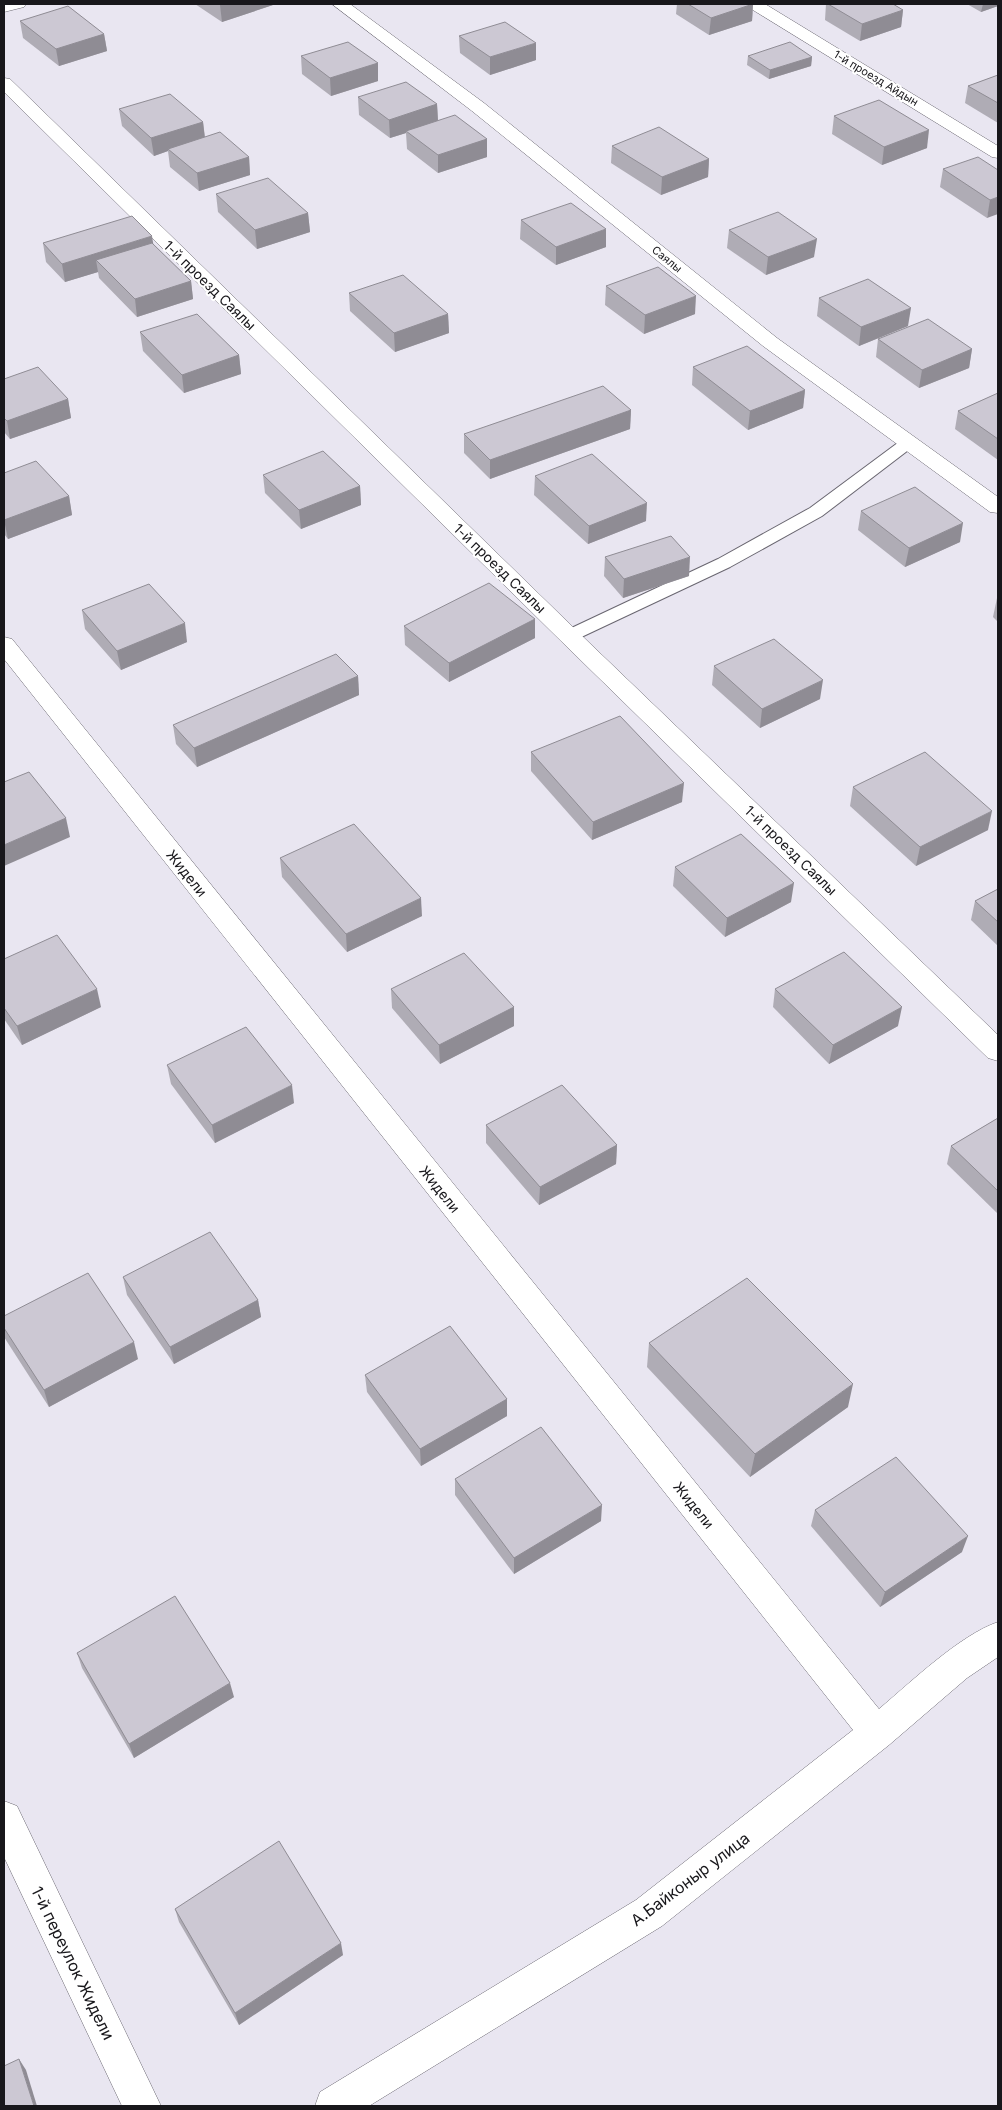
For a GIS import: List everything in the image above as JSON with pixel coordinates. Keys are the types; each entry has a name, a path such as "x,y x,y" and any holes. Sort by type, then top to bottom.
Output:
{"street":[{"path":"4,8 18,4"},
{"name":"Саялы","path":"340,4 478,107 770,342 998,507"},
{"name":"1-й проезд Айдын","path":"754,4 998,153"},
{"name":"1-й проезд Саялы","path":"4,83 569,636 998,1051"},
{"name":"Жидели","path":"4,644 877,1733"},
{"name":"А.Байконыр улица","path":"334,2106 649,1913 877,1733 954,1667 998,1638"},
{"name":"1-й переулок Жидели","path":"4,1819 142,2106"}],"lane":[{"path":"569,636 724,563 816,512 909,442"}],"building":[{"path":"688,4 753,4 711,18"},
{"path":"828,4 893,4 903,10 862,24"},
{"path":"68,6 104,34 56,49 20,21"},
{"path":"505,22 536,43 490,57 459,36"},
{"path":"348,42 378,63 330,78 301,56"},
{"path":"790,42 812,57 770,70 748,56"},
{"path":"998,75 998,103 968,86"},
{"path":"406,82 437,104 389,120 358,97"},
{"path":"170,94 203,122 151,138 119,109"},
{"path":"879,100 929,130 884,147 834,116"},
{"path":"455,115 487,139 438,155 406,131"},
{"path":"659,127 709,159 662,177 612,146"},
{"path":"220,132 249,157 197,173 168,149"},
{"path":"978,157 998,170 998,197 990,200 943,169"},
{"path":"268,178 308,213 255,230 216,194"},
{"path":"571,203 606,229 556,247 521,220"},
{"path":"778,212 817,239 768,257 729,230"},
{"path":"132,216 152,236 62,264 43,243"},
{"path":"152,243 191,281 135,299 96,260"},
{"path":"658,267 696,296 645,315 606,286"},
{"path":"403,275 448,314 394,333 349,293"},
{"path":"868,279 911,308 861,327 819,298"},
{"path":"197,314 239,355 182,375 140,332"},
{"path":"928,319 972,349 922,370 878,339"},
{"path":"747,346 805,390 750,411 693,367"},
{"path":"38,367 68,399 7,421 4,418 4,379"},
{"path":"603,386 631,410 490,460 464,434"},
{"path":"998,393 998,439 958,411"},
{"path":"323,451 360,486 299,510 263,475"},
{"path":"592,454 647,503 589,526 535,476"},
{"path":"36,461 69,496 4,520 4,473"},
{"path":"915,487 963,523 909,548 861,511"},
{"path":"671,536 690,557 624,579 605,557"},
{"path":"489,583 535,619 449,663 404,626"},
{"path":"149,584 185,623 117,651 82,610"},
{"path":"774,639 823,680 762,709 714,666"},
{"path":"336,654 358,676 194,748 173,725"},
{"path":"620,716 684,783 593,822 531,752"},
{"path":"925,752 992,811 920,847 853,787"},
{"path":"29,772 66,818 4,845 4,782"},
{"path":"354,824 421,898 346,934 280,858"},
{"path":"741,834 794,883 727,918 675,867"},
{"path":"998,889 998,922 975,901"},
{"path":"57,935 97,989 17,1026 4,1008 4,959"},
{"path":"844,952 902,1007 833,1045 775,989"},
{"path":"464,953 514,1007 439,1045 391,989"},
{"path":"246,1027 292,1085 212,1125 167,1065"},
{"path":"562,1085 617,1145 540,1187 486,1125"},
{"path":"998,1118 998,1191 951,1146"},
{"path":"210,1232 258,1300 170,1347 123,1277"},
{"path":"88,1273 134,1342 44,1390 4,1328 4,1316"},
{"path":"747,1278 853,1384 755,1454 649,1343"},
{"path":"450,1326 507,1399 420,1449 365,1375"},
{"path":"541,1427 602,1505 514,1558 455,1479"},
{"path":"896,1457 968,1536 885,1592 815,1510"},
{"path":"175,1596 230,1683 129,1744 77,1653"},
{"path":"279,1841 341,1943 235,2013 175,1909"},
{"path":"19,2059 34,2106 4,2106 4,2066"}]}
